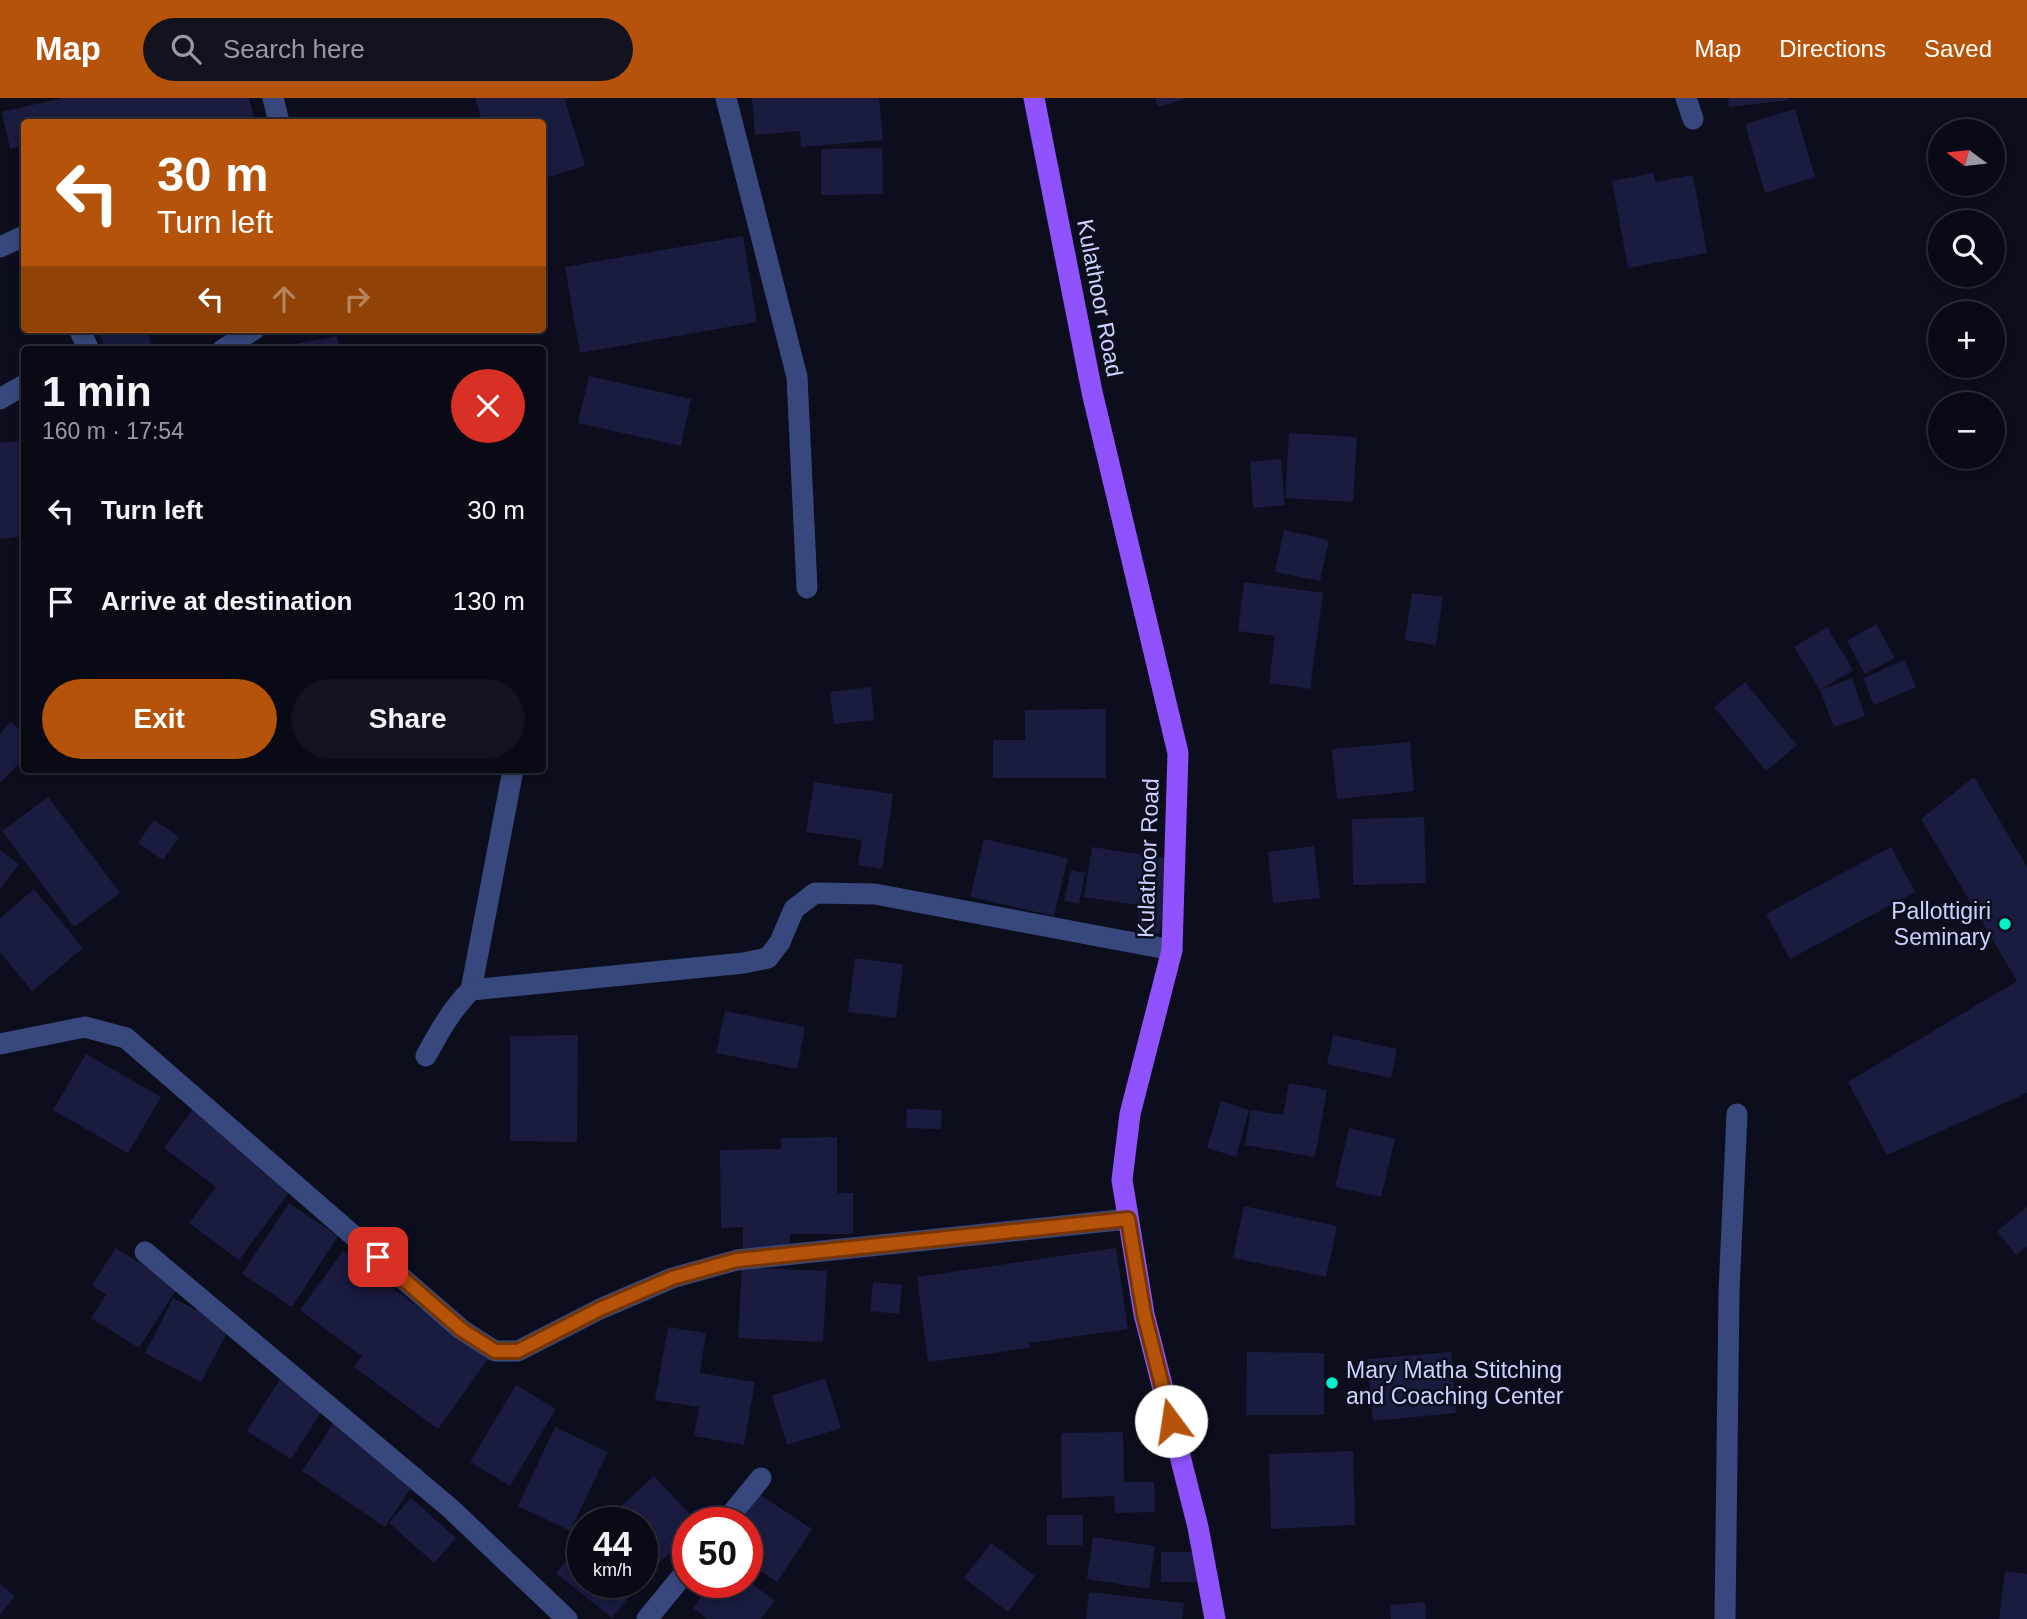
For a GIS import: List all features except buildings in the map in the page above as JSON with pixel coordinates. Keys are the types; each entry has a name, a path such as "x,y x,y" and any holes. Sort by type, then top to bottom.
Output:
{"main road":[{"name":"Kulathoor Road","path":"1034,98 1092,392 1178,753 1172,950 1130,1114 1122,1180 1144,1314 1198,1527 1215,1619"}],"street":[{"path":"272,98 278,119"},
{"path":"726,98 797,377 807,588"},
{"path":"1686,98 1693,119"},
{"path":"0,247 21,237"},
{"path":"228,346 249,333"},
{"path":"0,399 21,387"},
{"path":"426,1056 457,1004 471,990 512,773"},
{"path":"471,990 744,963 768,958 780,942 794,909 815,893 875,894 1172,950"},
{"path":"0,1044 85,1027 126,1038 462,1330 495,1351 518,1351 600,1309 672,1278 737,1260 1128,1219"},
{"path":"1725,1619 1729,1305 1738,1115"},
{"path":"145,1252 450,1508 567,1619"},
{"path":"737,1507 761,1478"},
{"path":"647,1619 672,1589"}],"place":[{"name":"Pallottigiri Seminary","path":"2005,924"},
{"name":"Mary Matha Stitching and Coaching Center","path":"1332,1383"}],"route":[{"path":"378,1257 462,1330 495,1351 518,1351 600,1309 672,1278 737,1260 1128,1219 1144,1314 1171,1421"}]}
